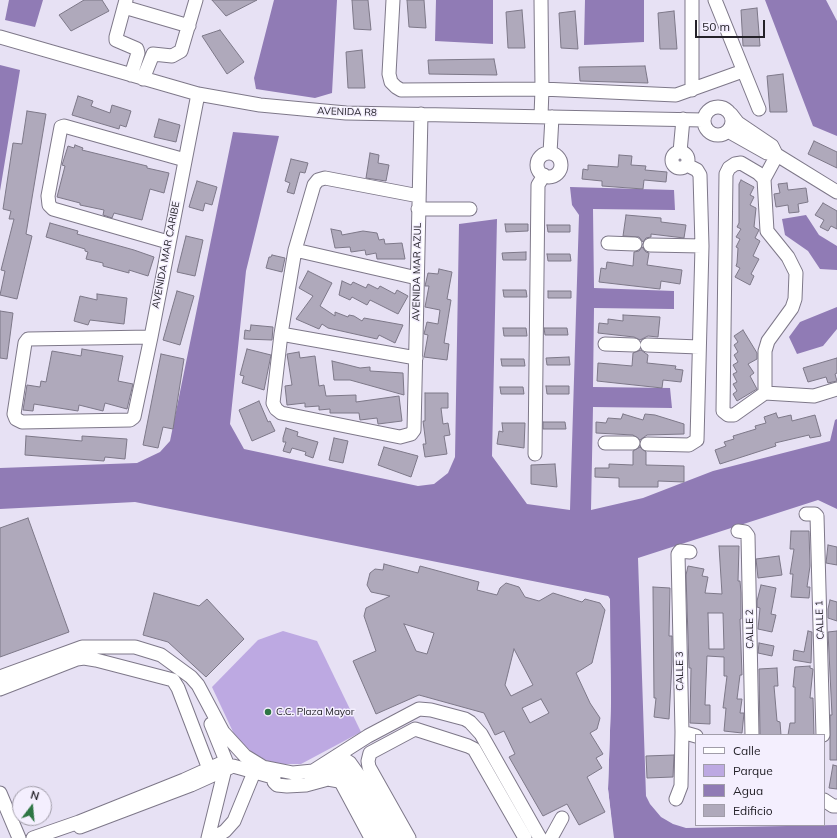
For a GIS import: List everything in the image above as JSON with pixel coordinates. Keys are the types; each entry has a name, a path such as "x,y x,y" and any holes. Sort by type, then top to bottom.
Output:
{"street":[{"path":"137,77 153,54 172,56 182,51 196,0"},
{"path":"393,0 390,74 391,82 401,90 542,89 676,95 743,71"},
{"path":"535,454 538,185 544,175 550,177 555,175 561,165 560,159 556,155 550,153 542,89 541,0"},
{"path":"692,0 692,90"},
{"path":"715,0 759,109"},
{"path":"137,77 137,49 116,40 125,4 189,26"},
{"name":"AVENIDA R8","path":"0,37 198,94 260,105 313,111 704,120"},
{"name":"AVENIDA MAR CARIBE","path":"151,337 28,339 25,343 14,414 16,419 22,422 130,420 134,417 151,337 168,242 198,94"},
{"path":"731,114 732,123 728,131 721,135 712,134 706,128 704,120 708,111 717,107 723,107 731,114 738,123 772,146 777,155"},
{"name":"AVENIDA MAR AZUL","path":"281,334 274,403 276,409 281,413 400,437 411,434 414,430 421,114"},
{"path":"647,444 689,445 697,440 702,246 700,176 697,170 687,165 688,158 684,153 680,152 683,120"},
{"path":"168,242 53,209 49,205 48,196 61,127 64,126 185,160"},
{"path":"728,131 767,153 777,155 837,192"},
{"path":"765,393 765,351 768,341 792,308 796,283 796,273 788,256 767,231 764,179 777,155"},
{"path":"764,179 758,173 742,163 735,164 729,168 726,174 723,411 734,415 765,393 814,396 837,390"},
{"path":"416,358 281,334 295,250 314,185 321,178 418,202 470,209"},
{"path":"608,243 635,244"},
{"path":"650,244 702,246"},
{"path":"295,250 417,278"},
{"path":"605,344 699,347"},
{"path":"605,443 633,443"},
{"name":"CALLE 1","path":"806,514 815,514 817,516 823,734"},
{"name":"CALLE 2","path":"738,531 745,532 748,536 752,734"},
{"name":"CALLE 3","path":"676,800 681,786 682,732 678,554 680,551 690,552"},
{"path":"0,689 24,674 82,647 135,648 161,656 191,677 198,685 209,708 228,738 256,769 274,778 285,780 302,780 337,768 347,773 398,838"},
{"path":"0,677 24,674 84,658 174,681 209,769"},
{"path":"79,829 227,760 211,726 209,708"},
{"path":"33,838 79,829 235,766 281,772 304,773 313,770 368,736 419,709 431,710 465,719 474,726 482,737 540,838"},
{"path":"370,838 368,757 370,753 412,730 417,730 471,747 477,752 525,838"},
{"path":"682,732 695,736"},
{"path":"471,747 478,739 482,737"},
{"path":"338,755 350,763 370,802 384,838"},
{"path":"208,838 225,769"},
{"path":"213,838 225,831 234,821 256,769"},
{"path":"0,793 19,838"},
{"path":"825,801 833,806 837,806"},
{"path":"370,802 409,838"},
{"path":"551,838 562,818"}],"green space":[{"path":"283,631 317,641 361,732 301,764 281,764 268,761 254,754 234,734 212,687 258,640"}],"water":[{"path":"9,0 43,0 35,27 5,20"},
{"path":"274,0 337,0 332,93 315,98 256,89 254,78"},
{"path":"436,0 493,0 493,44 435,41"},
{"path":"585,0 644,0 644,42 584,45"},
{"path":"765,0 826,0 837,21 837,136 813,126"},
{"path":"0,65 20,70 0,191"},
{"path":"233,132 279,136 246,271 230,424 244,449 418,486 434,484 448,473 455,457 459,224 497,219 492,456 527,504 570,510 579,215 572,205 570,187 674,190 675,210 593,209 594,288 674,291 674,309 594,308 593,387 670,388 672,408 593,407 591,510 643,498 713,471 830,441 835,420 837,419 837,509 818,500 638,558 646,796 650,804 661,817 673,824 686,828 837,825 837,838 614,838 608,789 611,701 610,599 608,596 135,502 0,509 0,468 137,463 160,452 170,441"},
{"path":"806,215 819,235 837,246 837,270 820,269 808,251 785,235 782,219"},
{"path":"837,307 837,329 823,346 797,354 789,337 800,322"}],"pier":[{"path":"296,535 609,597 611,701 608,789 612,826 610,826 606,789 609,701 608,599 296,537"}],"building":[{"path":"84,0 102,0 109,11 71,31 59,15"},
{"path":"212,0 257,0 226,16"},
{"path":"352,0 368,0 371,30 354,29"},
{"path":"407,0 424,0 426,28 409,27"},
{"path":"757,8 760,46 743,46 741,10"},
{"path":"522,10 525,48 508,48 506,12"},
{"path":"575,11 578,49 561,48 559,13"},
{"path":"674,11 677,49 660,49 658,13"},
{"path":"220,30 244,62 227,74 202,36"},
{"path":"362,50 365,88 348,88 346,52"},
{"path":"494,59 497,75 429,74 428,60"},
{"path":"645,66 648,83 580,81 579,67"},
{"path":"783,74 787,112 770,112 767,76"},
{"path":"78,96 93,101 91,106 110,113 112,105 131,111 126,127 120,125 119,129 72,115"},
{"path":"27,111 46,114 26,234 32,236 17,299 0,295 5,271 1,270 14,219 9,219 11,211 3,209 13,143 22,144"},
{"path":"159,119 180,125 176,142 154,137"},
{"path":"814,141 837,152 837,168 808,154"},
{"path":"75,145 83,148 82,150 169,173 164,193 150,189 142,220 114,213 112,218 103,215 104,210 80,205 80,203 57,197 65,166 62,165 68,146 74,148"},
{"path":"370,153 379,155 378,163 389,165 386,181 366,178"},
{"path":"619,155 632,156 631,165 646,166 645,170 667,172 666,182 644,180 643,189 602,186 602,181 582,179 583,169 588,170 588,165 618,167"},
{"path":"291,159 308,163 305,173 300,172 294,194 287,192 290,183 285,181"},
{"path":"741,180 754,187 750,195 754,197 750,205 756,208 754,227 759,230 755,238 760,241 753,256 759,259 751,274 754,276 750,285 735,277 740,268 736,266 738,248 736,247 740,239 736,237 741,229 737,227 739,223 739,184"},
{"path":"197,181 217,187 212,205 205,203 203,211 189,207"},
{"path":"787,183 788,190 806,188 808,202 798,204 799,212 789,213 788,205 776,207 774,194 780,193 778,184"},
{"path":"823,203 837,211 837,229 831,226 828,231 820,227 824,220 815,215"},
{"path":"626,215 661,218 661,222 686,225 684,238 651,234 651,237 646,238 643,242 639,237 623,236"},
{"path":"50,223 78,231 77,234 154,257 148,276 129,270 129,273 103,266 103,263 86,259 88,252 85,251 85,249 46,237"},
{"path":"505,224 528,224 528,231 506,232"},
{"path":"547,225 570,225 570,232 548,232"},
{"path":"331,229 341,231 342,235 363,231 377,233 379,240 384,239 385,244 402,243 405,259 377,259 376,253 366,255 365,250 351,252 350,247 335,248"},
{"path":"186,236 203,240 195,276 177,272"},
{"path":"642,247 649,253 647,265 682,270 680,284 661,281 660,289 599,282 601,268 606,269 607,262 633,266 634,252 639,251"},
{"path":"526,252 526,260 503,260 502,253"},
{"path":"547,254 570,254 571,261 548,261"},
{"path":"272,255 285,258 282,272 266,268 269,257"},
{"path":"439,269 452,272 447,299 451,300 444,343 449,344 447,360 424,357 428,335 424,334 427,322 438,324 440,310 425,307 429,286 425,286 428,273 438,274"},
{"path":"308,271 332,283 320,306 335,316 335,312 348,317 349,315 354,316 362,321 364,318 403,325 395,343 379,335 377,339 328,328 322,324 319,329 296,319 313,296 299,288"},
{"path":"342,281 351,285 353,282 366,288 368,284 378,289 380,286 395,294 397,290 408,296 398,314 370,300 367,305 352,297 350,300 339,295"},
{"path":"503,290 526,290 527,297 504,297"},
{"path":"177,291 194,296 180,345 163,340"},
{"path":"548,291 571,291 571,298 548,298"},
{"path":"97,294 127,298 124,324 90,320 88,325 74,321 80,296 97,300"},
{"path":"0,311 13,313 7,359 0,358"},
{"path":"623,315 660,317 658,337 648,336 640,340 634,337 598,333 599,323 608,324 608,319 623,321"},
{"path":"251,325 273,327 272,340 244,339 245,330 250,331"},
{"path":"503,328 526,328 527,336 504,336"},
{"path":"544,328 567,328 568,335 545,335"},
{"path":"743,330 757,353 757,359 748,364 754,373 750,376 757,389 737,401 733,394 737,391 733,384 737,382 733,374 737,372 733,365 738,362 734,355 738,352 734,345 738,342 734,336"},
{"path":"82,349 123,356 118,381 133,384 127,409 105,403 103,411 79,405 78,411 34,404 33,411 23,410 27,385 40,387 41,381 46,382 52,351 81,356"},
{"path":"247,349 271,355 264,390 242,383 244,376 240,375"},
{"path":"641,350 648,355 647,363 676,366 675,369 683,370 681,382 663,380 662,388 597,381 598,363 632,366 633,353"},
{"path":"299,352 300,358 315,356 319,386 324,385 326,396 356,395 356,402 399,396 402,421 378,424 377,418 360,420 359,413 330,413 330,409 319,410 319,406 305,407 305,403 287,405 285,386 292,385 287,354"},
{"path":"161,354 184,359 173,429 163,427 158,448 143,445"},
{"path":"569,357 570,365 547,365 546,358"},
{"path":"837,358 837,373 835,374 837,381 828,383 826,377 808,382 803,368"},
{"path":"501,359 524,359 525,366 502,366"},
{"path":"332,361 360,368 370,367 370,371 403,373 404,395 350,380 334,380"},
{"path":"546,386 569,386 569,394 547,394"},
{"path":"500,387 523,387 524,394 501,394"},
{"path":"425,393 448,393 448,408 441,408 443,424 448,423 450,435 444,436 447,454 425,457 423,444 426,444 423,421 425,421"},
{"path":"259,401 268,422 270,421 275,431 252,441 239,410"},
{"path":"776,413 778,418 791,415 792,421 815,415 821,436 810,438 809,435 775,443 776,446 720,464 715,450 726,446 724,442 734,439 733,436 756,429 755,426 766,423 764,417"},
{"path":"623,414 643,420 645,414 655,415 684,424 684,434 647,435 640,440 633,435 596,433 596,422 606,423 608,418 621,419"},
{"path":"543,422 565,422 566,429 543,429"},
{"path":"502,423 525,423 524,448 497,444 499,431 503,432"},
{"path":"286,428 298,432 297,436 318,442 313,458 305,455 306,452 292,448 290,453 283,451 286,442 283,442 283,438"},
{"path":"26,436 82,441 82,436 127,439 125,459 105,457 104,461 25,455"},
{"path":"334,438 348,441 343,463 329,460"},
{"path":"384,447 418,456 411,477 378,465"},
{"path":"640,447 646,452 646,465 684,466 684,482 658,481 658,487 619,487 619,478 595,477 595,468 609,468 609,464 633,465 633,451"},
{"path":"555,464 557,487 531,484 531,465"},
{"path":"28,518 69,632 0,657 0,528"},
{"path":"791,531 809,531 810,566 807,587 810,587 809,598 791,597 793,574 790,574 794,549 790,549"},
{"path":"828,545 837,547 837,565 826,563"},
{"path":"719,546 739,546 738,581 740,581 741,593 740,619 742,675 740,675 737,699 742,699 740,713 744,713 742,733 724,731 726,708 723,708 727,676 724,676 724,657 707,656 705,705 710,705 710,724 690,723 691,668 689,668 686,575 688,566 704,569 702,576 708,577 705,593 722,594","holes":["708,613 723,613 724,649 709,649"]},
{"path":"779,556 782,575 758,578 756,559"},
{"path":"384,564 418,573 420,566 479,582 477,590 497,595 500,588 506,583 519,587 525,597 539,601 553,593 582,602 585,599 600,603 605,610 592,663 576,673 590,703 600,718 597,729 590,733 603,754 596,758 602,768 587,777 605,812 579,825 567,804 543,816 509,757 515,754 504,731 495,735 484,713 419,695 376,714 353,661 376,651 364,616 366,608 390,596 371,592 367,585 370,573 375,569 383,570","holes":["404,624 434,633 427,654 416,651","514,649 533,685 511,696 505,685","541,699 549,713 530,723 522,708"]},
{"path":"761,585 776,588 771,614 776,615 772,632 758,629 760,608 757,607 757,601"},
{"path":"653,587 670,588 669,636 672,636 672,662 669,719 654,717 656,698 654,698"},
{"path":"154,593 199,606 207,599 244,639 206,677 168,642 143,635"},
{"path":"830,600 837,602 837,621 828,618"},
{"path":"808,631 812,632 811,663 793,660 794,650 804,652"},
{"path":"837,631 837,760 830,760 830,715 832,715 828,632"},
{"path":"759,643 774,646 772,656 758,653"},
{"path":"810,666 810,668 813,669 810,698 813,698 814,734 788,734 790,723 795,723 795,687 793,687 795,667"},
{"path":"777,668 778,686 774,686 777,721 780,722 781,734 760,734 759,669"},
{"path":"674,755 673,777 647,778 646,756"},
{"path":"833,765 837,766 837,789 829,788"}],"place":[{"name":"C.C. Plaza Mayor","path":"268,712"}]}
